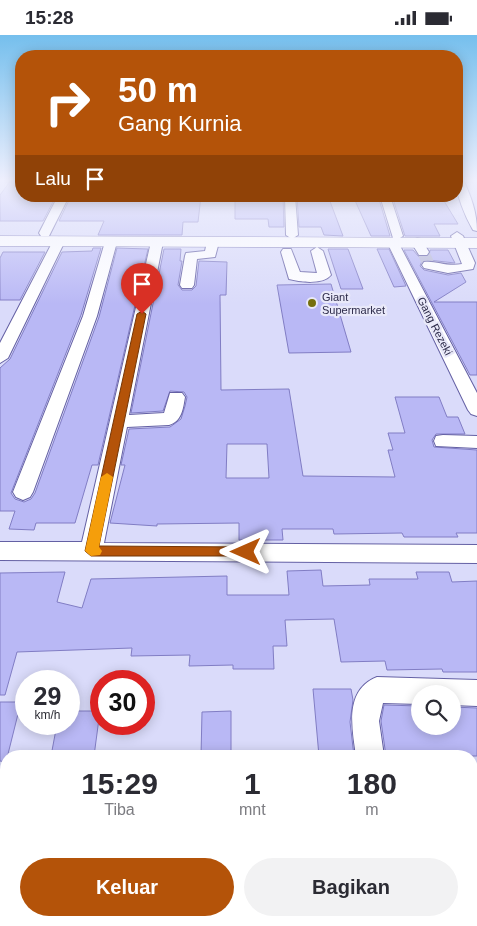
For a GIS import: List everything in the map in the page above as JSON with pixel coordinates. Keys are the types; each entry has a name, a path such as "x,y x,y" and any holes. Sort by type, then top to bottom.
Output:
{"highway":[{"path":"0,233 111,242 157,242 292,235 395,239 471,239"},
{"path":"0,241 52,237 214,238 273,241 305,256 395,239 420,247 471,239"}],"street":[{"path":"0,358 52,237 57,221"},
{"path":"291,221 292,235"},
{"name":"Gang Rezeki","path":"391,221 395,239 477,410"},
{"path":"429,265 439,269 468,266 471,239 469,221"},
{"path":"187,285 191,256 211,255 214,238"},
{"path":"273,241 305,256"},
{"path":"23,491 90,316 111,242"},
{"path":"91,551 157,242"},
{"path":"119,421 169,419 173,414 176,397"},
{"path":"443,441 477,442"},
{"path":"0,551 477,555"},
{"path":"369,750 366,710 369,697 377,690 477,693"}],"building":[{"path":"0,221 43,221 43,221"},
{"path":"59,221 198,221 183,222 182,235 98,235 104,221"},
{"path":"268,221 284,221 284,227 269,227"},
{"path":"299,221 337,221 343,236 324,235 321,227 299,227"},
{"path":"364,221 385,221 390,236 371,236"},
{"path":"400,221 456,221 458,224 434,224 440,236 405,236"},
{"path":"93,248 101,248 81,315 11,493 15,499 24,502 31,499 35,493 99,317 117,248 148,249 98,465 92,465 75,523 36,523 34,530 9,529 15,511 0,511 0,368 10,359 62,252 92,251"},
{"path":"164,249 181,249 180,261 182,261 178,285 182,290 192,290 196,286 199,261 227,262 226,295 220,295 221,390 289,389 303,476 395,477 388,450 393,450 388,433 405,433 395,397 439,397 447,417 458,417 465,434 436,434 432,440 434,447 477,450 477,533 456,533 458,537 404,537 402,533 334,534 333,529 282,529 283,540 239,540 239,523 157,524 157,526 110,523 125,465 121,465 129,429 170,427 181,419 187,397 184,392 170,391 163,411 131,413","holes":["227,444 267,444 269,478 226,478"]},
{"path":"328,249 348,249 363,289 341,289"},
{"path":"377,249 389,249 406,286 394,287"},
{"path":"404,250 413,250 419,257 429,256 430,250 448,250 455,263 428,260 422,261 420,266 424,270 448,275 461,273 466,282 434,302 477,302 477,375 470,375"},
{"path":"3,252 45,252 20,300 0,300 0,258"},
{"path":"331,284 351,352 289,353 277,285"},
{"path":"321,570 323,586 370,585 369,579 418,579 416,572 449,572 452,582 477,581 477,672 443,672 442,669 387,670 385,661 341,662 334,619 285,620 287,646 273,646 274,669 233,669 233,665 189,666 190,655 131,656 132,648 17,652 5,695 0,695 0,573 65,572 57,602 82,608 91,579 227,576 227,595 289,595 287,571"},
{"path":"313,689 351,689 353,700 350,722 353,750 318,750"},
{"path":"0,702 15,702 15,726 9,750 0,750"},
{"path":"384,705 411,706 411,735 461,735 461,707 477,708 477,750 385,750 381,721"},
{"path":"80,711 90,711 90,735 97,735 95,750 52,750 55,735 80,735"},
{"path":"231,711 231,750 201,750 202,712"}],"tunnel":[{"path":"423,252 429,265"}],"slow traffic":[{"path":"96,551 91,551 107,477"}],"place":[{"name":"Giant Supermarket","path":"312,303"}],"route":[{"path":"142,314 91,551 246,552"}]}
